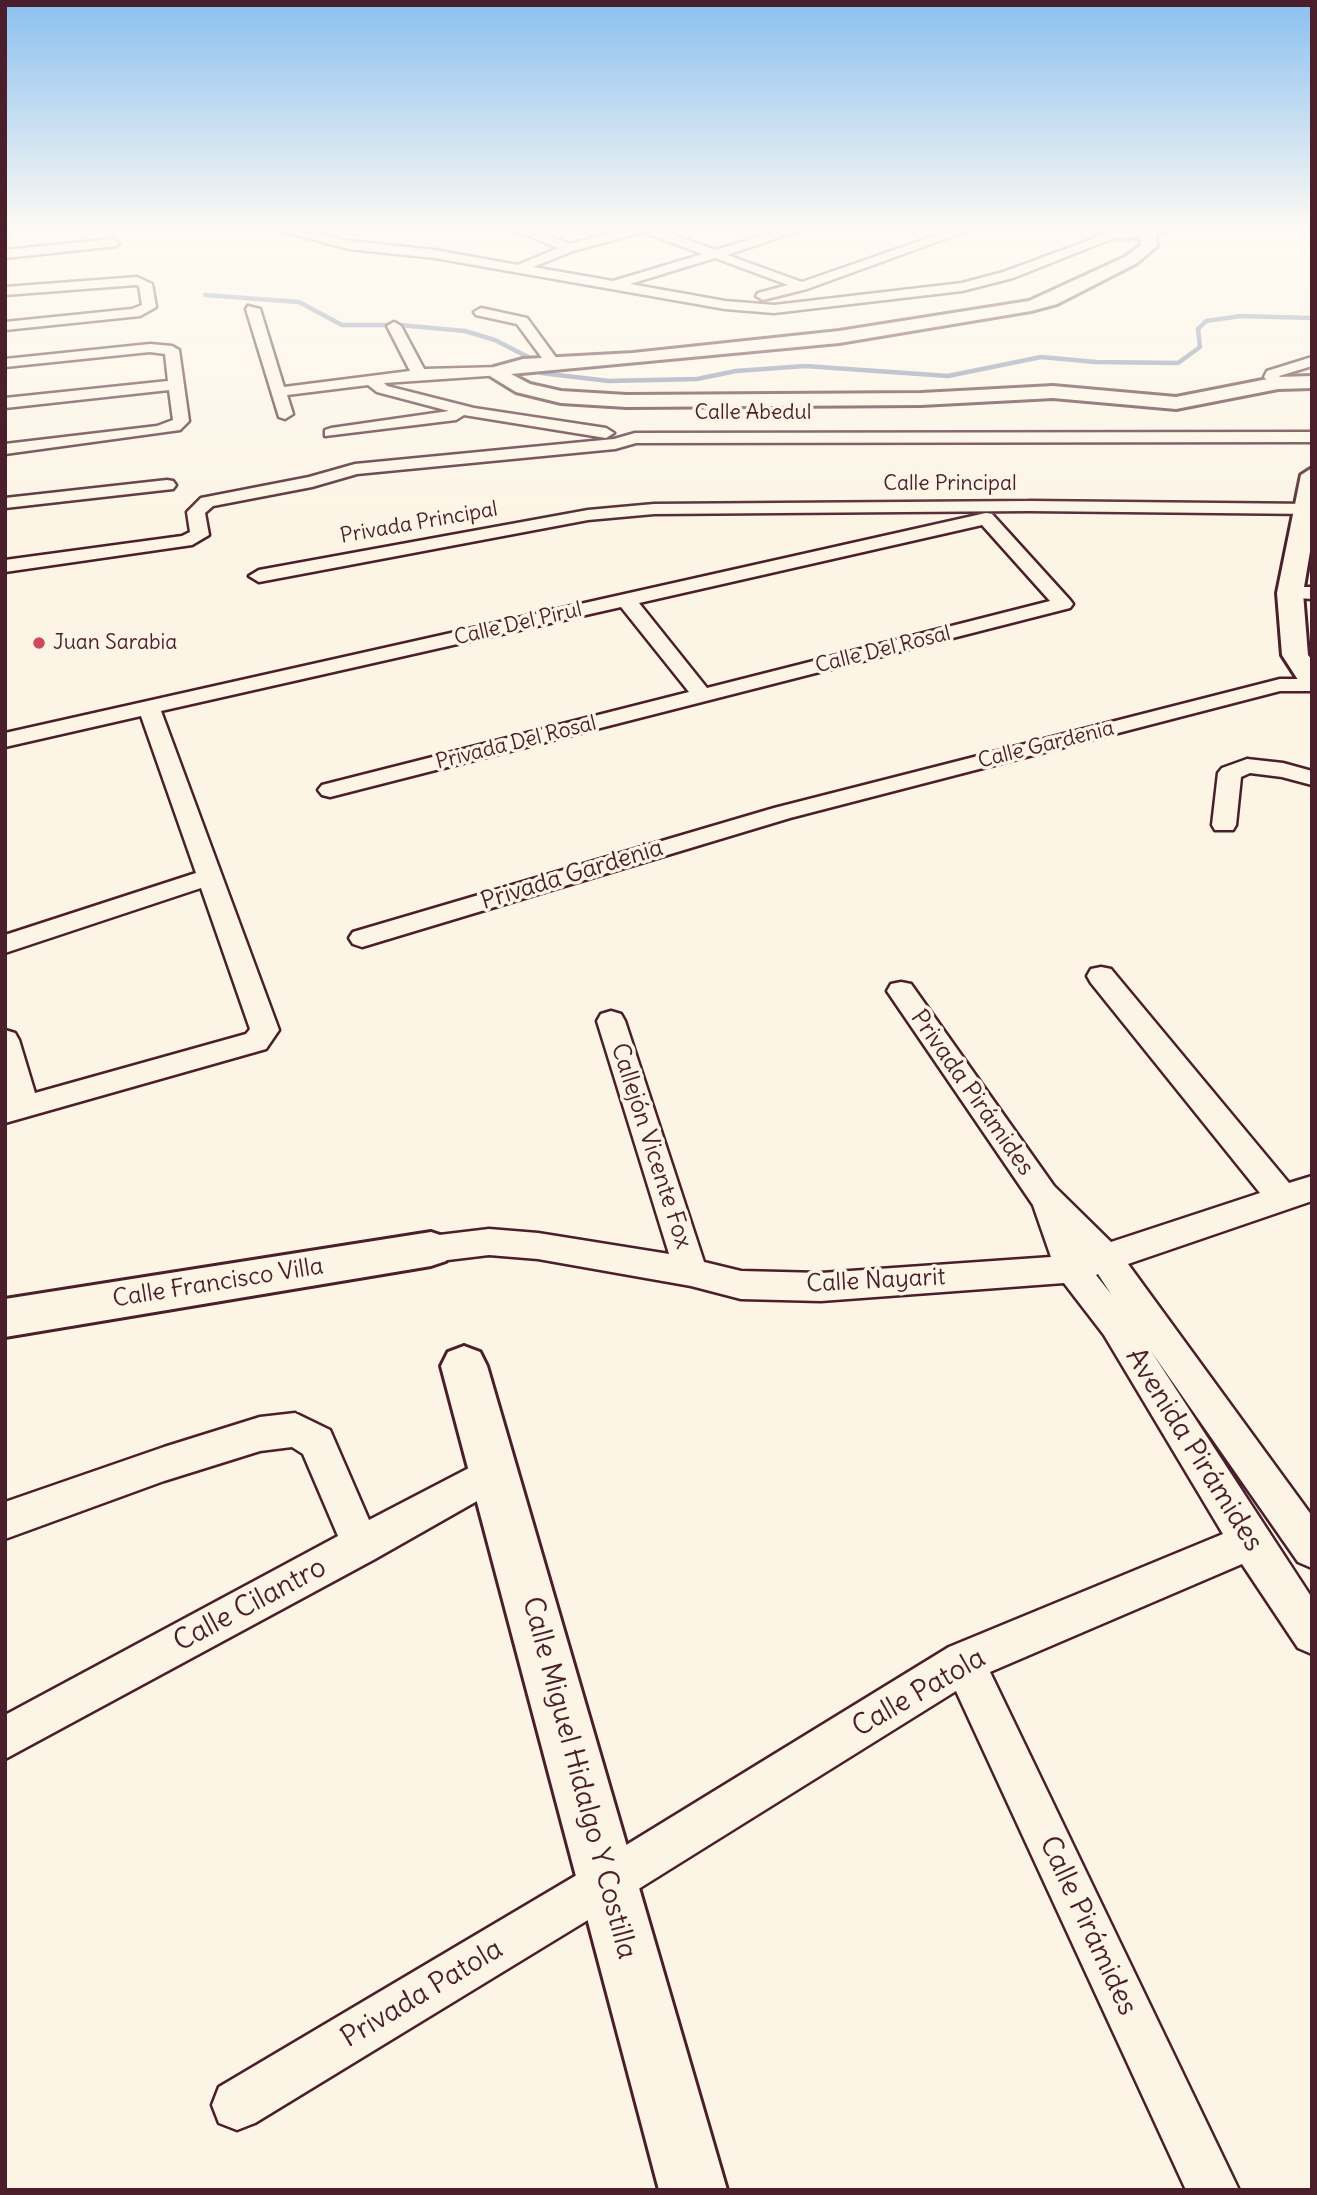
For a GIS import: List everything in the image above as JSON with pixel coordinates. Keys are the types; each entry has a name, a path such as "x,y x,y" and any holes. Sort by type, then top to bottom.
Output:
{"street":[{"path":"259,330 285,414"},
{"path":"396,330 419,373"},
{"path":"529,330 553,363"},
{"path":"278,392 419,373 501,371 553,363 634,359 880,330"},
{"path":"5,363 162,347 172,350 181,421 174,427 5,449"},
{"path":"1278,383 1271,377 1272,374 1312,361"},
{"path":"501,371 500,376 523,388 561,397 627,401 921,400 1054,392 1176,402 1278,383 1312,382"},
{"path":"372,381 382,389 473,413 635,438"},
{"path":"5,402 176,385"},
{"path":"331,433 473,413"},
{"name":"Calle Abedul","path":"5,566 187,541 200,535 197,512 201,505 313,482 355,469 615,444 635,438 1312,437"},
{"path":"1312,475 1295,655 1312,682"},
{"path":"5,503 167,485"},
{"name":"Calle Principal","path":"588,515 654,509 1029,506 1307,509"},
{"name":"Calle Del Pirul","path":"5,740 986,518 1029,506"},
{"name":"Privada Principal","path":"259,576 588,515"},
{"name":"Calle Del Rosal","path":"702,695 1063,604 986,518"},
{"path":"626,600 702,695"},
{"name":"Calle Gardenia","path":"782,813 1280,685 1312,682"},
{"name":"Privada Del Rosal","path":"330,790 702,695"},
{"path":"5,1040 15,1110 256,1042 265,1030 149,707"},
{"path":"1224,825 1230,774 1247,766 1283,770 1312,778"},
{"name":"Privada Gardenia","path":"362,938 782,813"},
{"path":"5,944 209,877"},
{"path":"1101,976 1297,1193"},
{"name":"Privada Pirámides","path":"901,991 1089,1263"},
{"name":"Callejón Vicente Fox","path":"611,1021 691,1272"},
{"name":"Calle Nayarit","path":"431,1249 489,1242 526,1245 691,1272 741,1285 821,1287 1089,1263 1297,1193"},
{"name":"Calle Francisco Villa","path":"5,1318 431,1249"},
{"name":"Avenida Pirámides","path":"1089,1263 1116,1325 1250,1542 1312,1634"},
{"name":"Avenida Pirámides","path":"1089,1263 1312,1549"},
{"name":"Calle Miguel Hidalgo Y Costilla","path":"464,1366 693,2190"},
{"path":"5,1521 164,1464 260,1434 295,1430 317,1442 361,1546"},
{"name":"Calle Cilantro","path":"5,1738 494,1472"},
{"name":"Calle Patola","path":"608,1882 964,1662 1250,1542"},
{"name":"Calle Pirámides","path":"964,1662 1213,2190"},
{"name":"Privada Patola","path":"237,2105 608,1882"}],"waterway":[{"path":"459,330 495,340 532,359"},
{"path":"541,373 609,381 697,379 736,371 805,366 948,376 1041,357 1096,362 1178,363 1200,347 1198,330"}],"place":[{"name":"Juan Sarabia","path":"39,643"}]}
